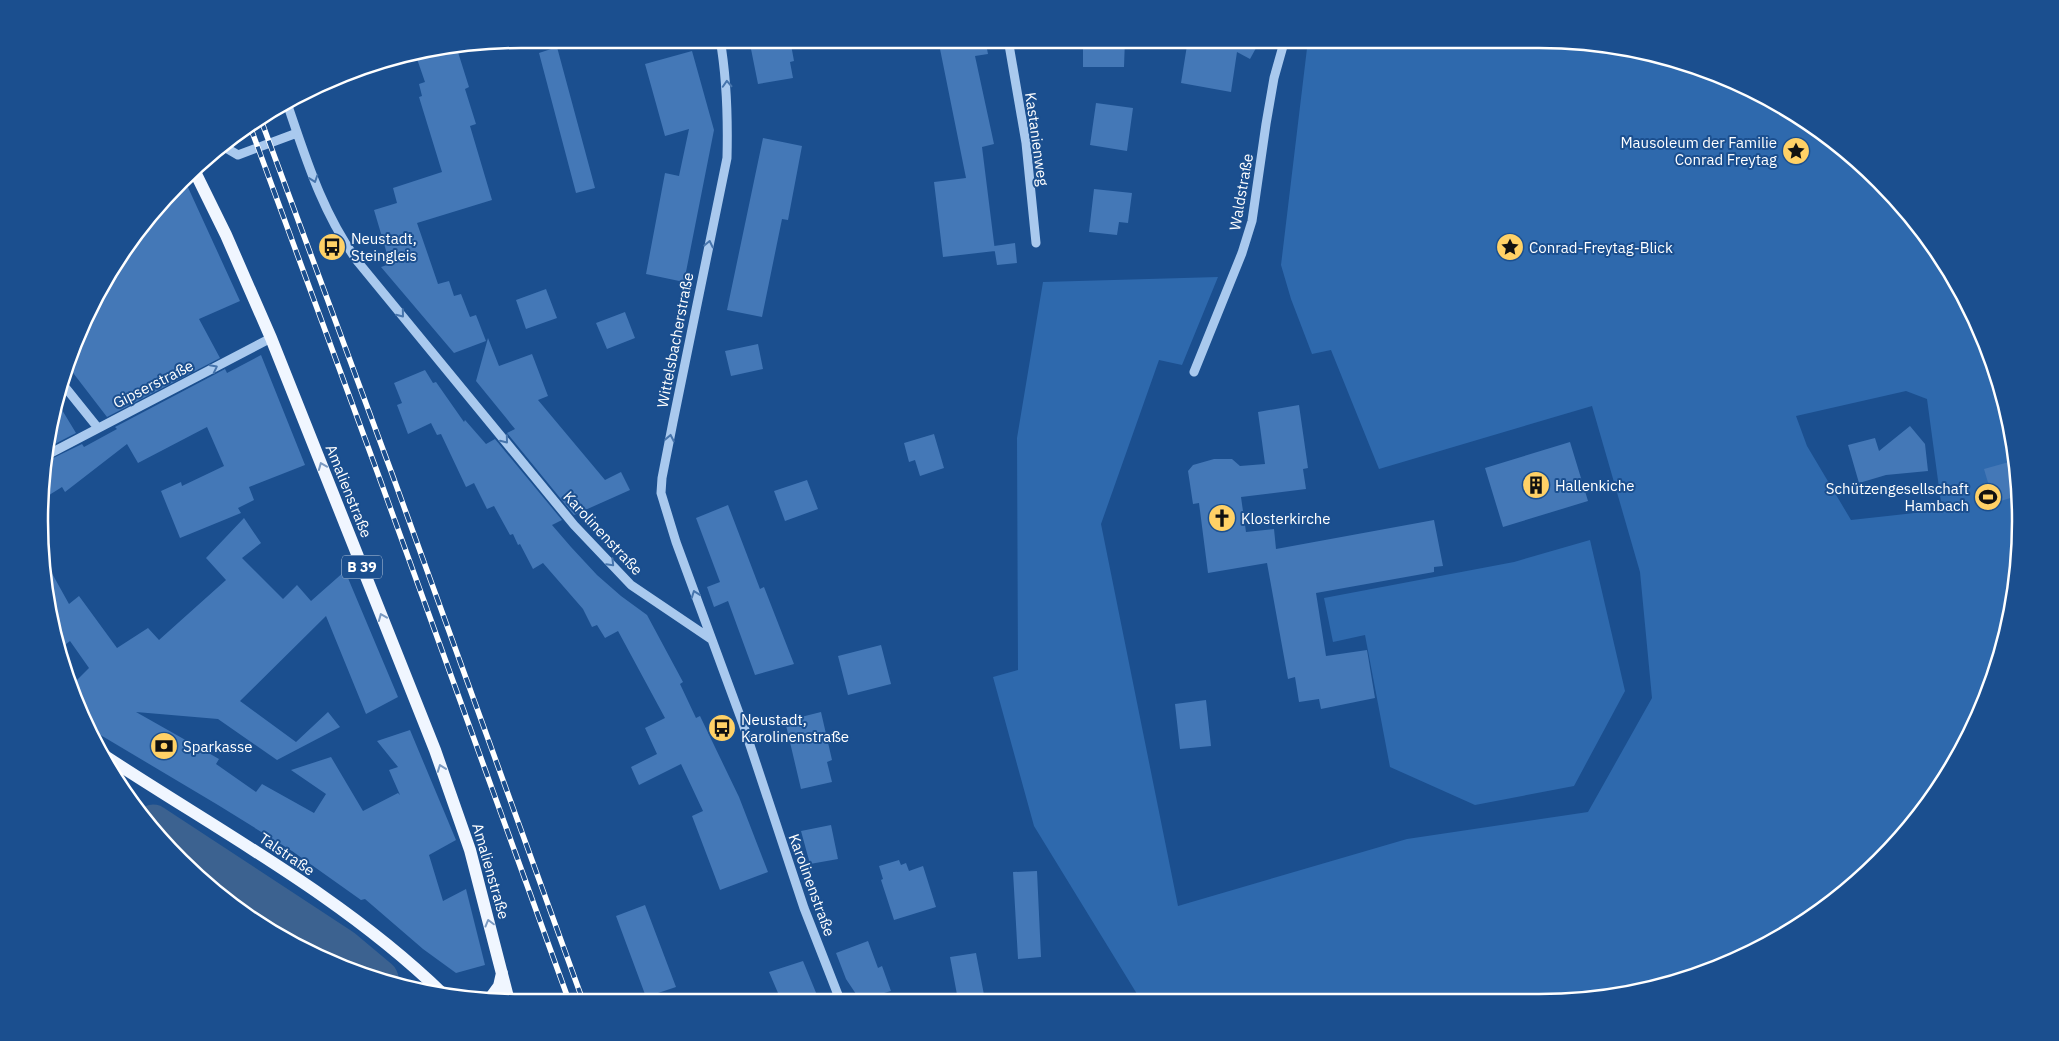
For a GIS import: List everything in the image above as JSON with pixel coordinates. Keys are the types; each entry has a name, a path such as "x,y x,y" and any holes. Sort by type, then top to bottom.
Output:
{"main road":[{"name":"Amalienstraße","path":"198,175 271,338 435,750 470,850 507,993"},
{"name":"Talstraße","path":"114,763 281,868 404,957 433,985"},
{"path":"494,992 502,978 502,970"}],"street":[{"name":"Wittelsbacherstraße","path":"711,640 676,542 661,493 671,431 727,158 729,117 726,71 722,48"},
{"name":"Kastanienweg","path":"1010,48 1026,143 1036,243"},
{"name":"Waldstraße","path":"1194,372 1242,252 1252,221 1274,78 1283,48"},
{"name":"Karolinenstraße","path":"289,108 320,198 341,238 358,262 574,525 632,585 711,640 742,724 804,908 838,994"},
{"path":"228,149 238,155 297,133"},
{"name":"Gipserstraße","path":"53,452 271,338"},
{"path":"67,389 98,428"}],"shaded area":[{"path":"1307,48 1569,49 1631,57 1661,64 1720,84 1748,96 1775,111 1826,145 1873,186 1914,233 1932,258 1963,311 1975,339 1986,368 2002,428 2007,459 2012,520 2007,582 2002,613 1986,673 1975,702 1963,730 1932,783 1914,808 1873,855 1826,896 1801,914 1748,945 1691,968 1631,984 1600,989 1539,994 1137,994 1034,826 993,677 1018,670 1017,438 1043,282 1218,277 1182,365 1159,360 1101,524 1178,906 1407,839 1588,812 1652,698 1640,572 1592,406 1379,469 1331,350 1312,354 1291,299 1281,265","holes":["1906,391 1927,399 1942,510 1851,520 1807,446 1796,416"]},
{"path":"1590,540 1625,691 1574,786 1475,805 1390,767 1365,635 1333,642 1324,598 1514,562"},
{"path":"184,853 259,902 253,911 209,876"}],"building":[{"path":"557,48 595,188 576,193 539,53"},
{"path":"751,48 792,48 794,61 790,62 793,78 758,84"},
{"path":"940,48 987,48 988,54 975,56 994,144 982,147 995,251 943,257 934,182 966,178"},
{"path":"1083,48 1125,48 1124,67 1083,67"},
{"path":"1187,48 1256,48 1250,59 1237,52 1231,92 1181,83"},
{"path":"692,51 714,130 684,282 646,274 665,173 679,176 689,129 665,136 645,64"},
{"path":"458,52 469,87 465,89 476,124 470,126 492,200 417,223 438,284 449,281 454,296 461,294 470,317 476,315 486,341 454,353 381,267 390,264 374,210 397,203 393,188 442,172 419,97 422,96 419,84 425,82 417,60"},
{"path":"1096,103 1133,108 1127,151 1090,145"},
{"path":"763,138 802,146 788,220 782,219 762,317 727,310"},
{"path":"187,185 240,301 199,319 220,358 107,417 72,371 73,368 96,311 127,258 145,233"},
{"path":"1094,189 1132,193 1128,223 1119,222 1117,235 1089,232"},
{"path":"1015,243 1017,263 997,265 994,246"},
{"path":"546,289 557,318 526,329 516,300"},
{"path":"625,312 635,338 607,349 596,323"},
{"path":"488,338 499,366 532,354 548,396 538,400 605,480 621,472 630,490 574,515 507,433 515,429 476,381"},
{"path":"758,344 763,369 731,376 725,351"},
{"path":"261,355 305,465 249,487 254,500 238,508 241,513 180,538 161,491 181,482 182,486 224,466 207,427 138,463 127,444 65,492 62,487 49,495 52,459 82,444 84,447 117,429 115,427 225,369 227,373"},
{"path":"425,370 433,383 436,382 464,422 465,420 486,444 495,439 562,520 552,525 571,547 597,575 647,615 683,682 680,684 696,718 700,716 739,797 768,872 720,890 692,816 703,811 681,764 639,785 631,767 657,754 645,728 665,718 618,631 605,638 597,625 592,627 583,609 543,563 533,569 520,544 518,545 513,534 510,535 494,506 487,509 474,483 466,487 441,434 437,435 431,423 408,434 397,405 402,403 394,383"},
{"path":"1299,405 1308,468 1303,469 1306,489 1241,497 1246,532 1274,529 1276,549 1434,520 1443,566 1434,567 1434,572 1316,593 1326,656 1367,650 1375,698 1321,709 1319,699 1299,702 1295,677 1288,679 1267,563 1208,573 1199,503 1193,504 1188,471 1193,465 1214,459 1232,459 1240,466 1265,464 1258,412"},
{"path":"61,409 76,433 54,444"},
{"path":"1910,426 1925,444 1928,471 1886,475 1859,483 1848,445 1875,438 1879,451"},
{"path":"934,434 944,468 920,476 915,460 909,462 904,443"},
{"name":"Hallenkiche","path":"1570,442 1588,501 1503,527 1485,468"},
{"path":"2007,462 2011,498 1994,503 1984,469"},
{"path":"807,480 818,509 785,521 774,491"},
{"path":"728,505 760,589 764,587 794,664 755,675 728,601 714,607 707,587 720,582 696,518"},
{"path":"244,518 261,543 242,558 283,599 297,585 311,601 345,571 398,697 366,714 326,616 240,701 296,742 328,712 340,727 277,760 218,719 136,712 219,759 216,764 256,792 262,784 314,813 326,794 291,770 331,757 363,811 398,793 400,795 389,770 398,767 377,741 410,730 456,840 429,855 443,901 466,889 485,965 456,973 423,949 365,899 361,900 292,851 98,734 76,681 89,668 70,641 65,645 57,613 51,572 69,604 79,596 117,648 148,628 159,640 226,580 206,558"},
{"path":"881,645 891,684 848,695 838,656"},
{"path":"1206,700 1211,746 1180,749 1175,704"},
{"path":"821,712 832,760 827,762 832,782 801,789 785,721"},
{"path":"831,825 838,859 810,864 801,831"},
{"path":"899,860 901,865 906,863 909,871 923,866 936,907 894,920 881,880 883,879 879,866"},
{"path":"1037,871 1041,957 1018,959 1013,872"},
{"path":"645,905 676,987 655,994 645,994 616,916"},
{"path":"868,941 878,968 882,966 891,991 881,994 856,994 846,979 836,953"},
{"path":"976,953 984,994 957,994 950,957"},
{"path":"803,961 817,994 778,994 769,972"}],"waterway":[{"path":"165,832 342,948 364,967"}],"railway":[{"path":"263,124 391,471 580,994"},
{"path":"252,131 566,994"}],"place":[{"name":"Mausoleum der Familie Conrad Freytag","path":"1796,151"},
{"name":"Neustadt, Steingleis","path":"332,247"},
{"name":"Conrad-Freytag-Blick","path":"1510,247"},
{"name":"Hallenkiche","path":"1536,485"},
{"name":"Schützengesellschaft Hambach","path":"1988,497"},
{"name":"Klosterkirche","path":"1222,518"},
{"name":"Neustadt, Karolinenstraße","path":"722,728"},
{"name":"Sparkasse","path":"164,746"}]}
